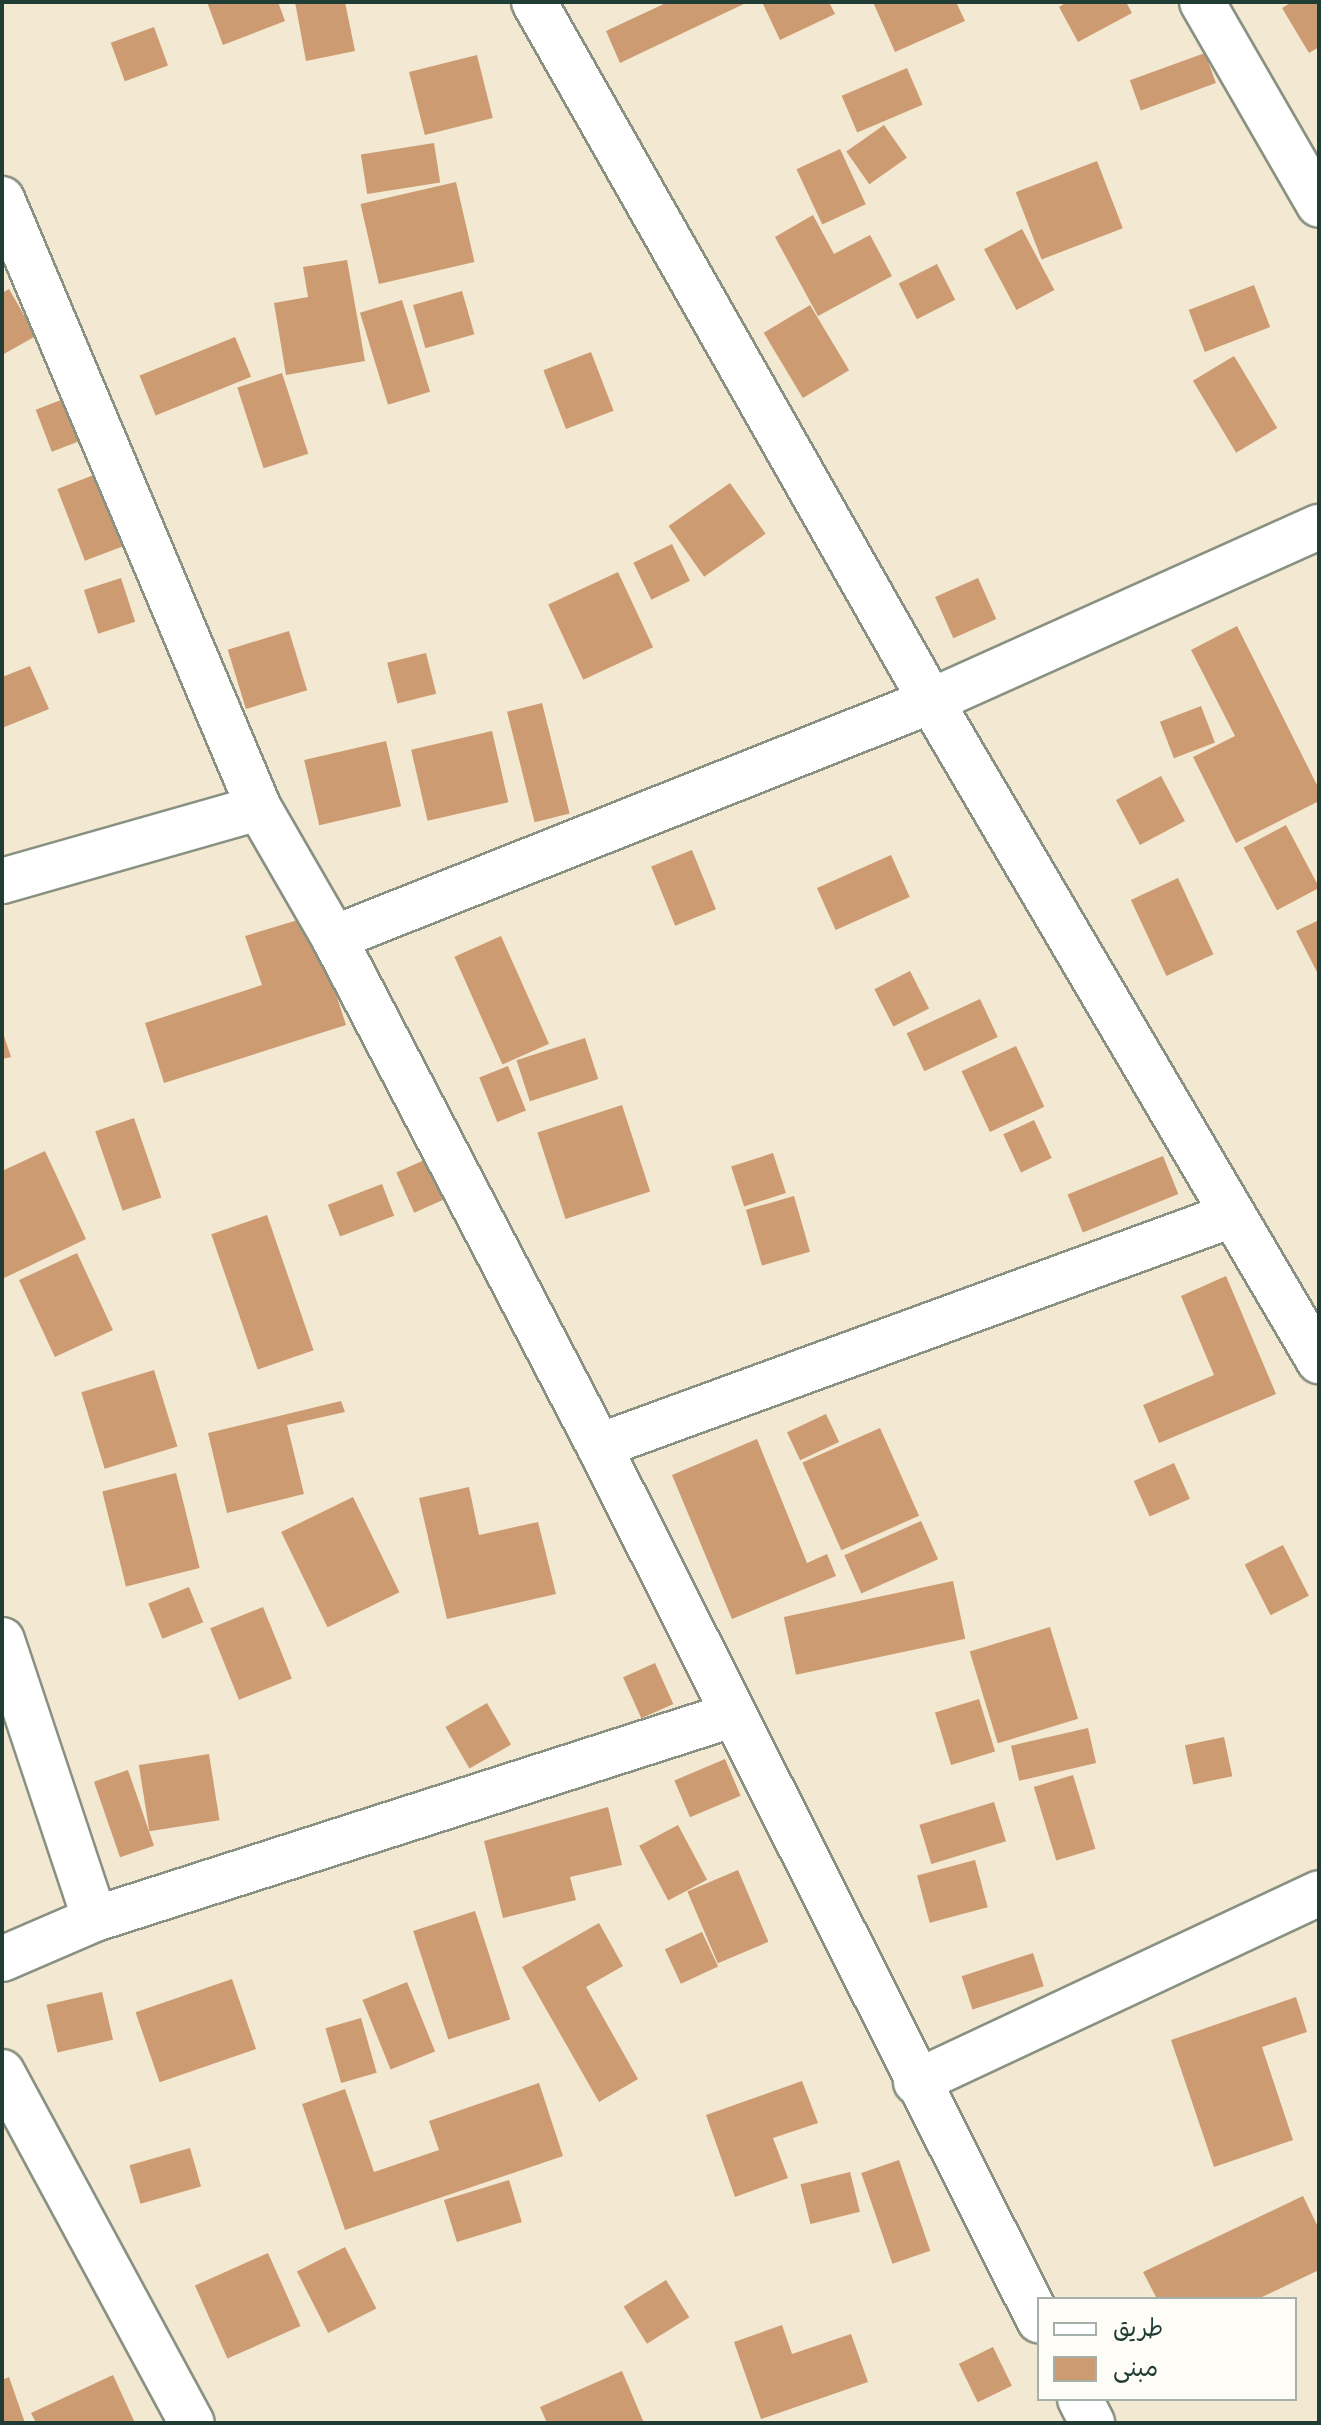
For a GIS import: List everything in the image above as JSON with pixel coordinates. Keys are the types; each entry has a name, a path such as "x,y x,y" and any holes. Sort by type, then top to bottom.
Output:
{"street":[{"path":"534,2 931,701 1319,1361"},
{"path":"1202,2 1319,205"},
{"path":"2,199 259,808 334,938 599,1446 916,2082 1037,2316"},
{"path":"334,938 931,701 1319,527"},
{"path":"2,881 259,808"},
{"path":"599,1446 1232,1215"},
{"path":"2,1640 95,1919"},
{"path":"2,1959 95,1919 732,1715"},
{"path":"916,2082 1319,1893"},
{"path":"2,2072 192,2423"},
{"path":"1081,2401 1092,2423"}],"building":[{"path":"207,2 278,2 285,21 223,45"},
{"path":"295,2 345,2 355,51 306,61"},
{"path":"668,2 748,2 620,63 606,31"},
{"path":"762,2 829,2 835,14 780,40"},
{"path":"873,2 956,2 965,21 895,52"},
{"path":"1067,2 1126,2 1132,13 1078,42 1059,7"},
{"path":"1292,2 1319,4 1319,47 1309,53 1282,8"},
{"path":"154,27 168,66 125,81 111,43"},
{"path":"1205,53 1216,83 1141,110 1130,80"},
{"path":"477,55 493,118 425,135 409,72"},
{"path":"907,68 923,105 857,133 842,96"},
{"path":"884,125 907,158 869,184 846,151"},
{"path":"434,143 440,183 367,194 361,155"},
{"path":"840,149 866,204 822,225 796,169"},
{"path":"1097,161 1123,228 1042,259 1016,192"},
{"path":"456,182 474,262 379,284 361,204"},
{"path":"813,215 834,254 870,235 892,276 818,316 775,237"},
{"path":"1022,229 1054,290 1016,310 984,249"},
{"path":"347,260 365,361 286,375 274,303 308,297 303,267"},
{"path":"937,264 955,300 917,319 899,284"},
{"path":"1254,285 1270,327 1205,352 1189,310"},
{"path":"9,289 36,336 2,355 2,293"},
{"path":"462,291 474,334 425,348 413,305"},
{"path":"402,300 430,392 388,405 360,313"},
{"path":"810,305 849,370 803,398 764,333"},
{"path":"235,337 251,377 156,415 140,376"},
{"path":"591,352 614,411 566,429 543,370"},
{"path":"1234,356 1277,428 1236,453 1193,381"},
{"path":"282,373 308,454 264,468 237,388"},
{"path":"74,395 90,437 52,452 36,410"},
{"path":"104,471 132,543 85,561 57,489"},
{"path":"730,483 766,534 704,577 669,526"},
{"path":"672,544 690,581 651,600 633,563"},
{"path":"618,572 653,647 583,680 548,605"},
{"path":"121,578 135,622 98,634 84,590"},
{"path":"978,578 996,619 953,638 935,597"},
{"path":"1237,626 1319,789 1319,801 1236,843 1193,757 1235,736 1191,650"},
{"path":"289,631 307,690 246,709 228,650"},
{"path":"426,653 436,694 397,703 387,663"},
{"path":"30,666 49,709 2,728 2,677"},
{"path":"542,703 570,814 535,822 507,712"},
{"path":"1201,706 1215,742 1174,758 1160,722"},
{"path":"492,731 508,802 428,821 411,750"},
{"path":"386,741 401,806 319,825 304,760"},
{"path":"1161,776 1185,821 1140,845 1116,800"},
{"path":"1286,825 1319,888 1277,910 1244,848"},
{"path":"692,850 716,909 675,926 651,866"},
{"path":"891,855 910,897 836,930 817,888"},
{"path":"1178,878 1213,954 1166,976 1131,900"},
{"path":"311,916 346,1025 164,1083 145,1023 262,985 245,936"},
{"path":"1319,920 1319,971 1317,972 1296,931"},
{"path":"501,936 549,1044 502,1065 454,957"},
{"path":"910,971 929,1008 893,1027 874,989"},
{"path":"980,999 998,1037 924,1071 907,1033"},
{"path":"2,1030 11,1057 2,1059"},
{"path":"585,1038 598,1079 530,1101 517,1060"},
{"path":"1016,1046 1044,1107 990,1132 962,1071"},
{"path":"508,1066 526,1111 497,1122 479,1078"},
{"path":"622,1105 650,1192 565,1219 537,1133"},
{"path":"134,1118 161,1197 123,1211 95,1131"},
{"path":"1034,1120 1052,1158 1021,1172 1003,1134"},
{"path":"45,1151 86,1239 4,1278 2,1171"},
{"path":"773,1153 786,1193 744,1207 731,1167"},
{"path":"1163,1156 1178,1194 1083,1233 1068,1195"},
{"path":"431,1157 449,1197 414,1213 396,1172"},
{"path":"382,1184 394,1216 340,1237 328,1205"},
{"path":"794,1196 810,1252 762,1266 746,1210"},
{"path":"267,1215 314,1350 258,1369 211,1234"},
{"path":"77,1253 113,1330 55,1357 19,1280"},
{"path":"1226,1276 1276,1394 1159,1443 1143,1405 1214,1375 1181,1296"},
{"path":"154,1370 177,1447 105,1469 81,1392"},
{"path":"341,1401 345,1412 287,1425 304,1494 227,1513 208,1433"},
{"path":"826,1414 839,1442 800,1460 787,1432"},
{"path":"880,1428 919,1516 841,1550 802,1463"},
{"path":"757,1439 807,1563 827,1554 836,1576 732,1619 672,1475"},
{"path":"1174,1463 1190,1499 1150,1517 1134,1481"},
{"path":"176,1473 200,1568 126,1586 102,1491"},
{"path":"469,1487 479,1535 538,1522 556,1594 447,1619 419,1498"},
{"path":"353,1497 399,1592 328,1627 281,1532"},
{"path":"921,1521 938,1559 861,1594 844,1555"},
{"path":"1283,1545 1309,1596 1271,1615 1245,1565"},
{"path":"953,1581 965,1639 796,1675 784,1617"},
{"path":"189,1587 203,1622 162,1639 148,1603"},
{"path":"263,1607 292,1678 239,1700 210,1628"},
{"path":"1050,1627 1078,1719 998,1743 970,1652"},
{"path":"655,1663 673,1704 641,1718 623,1677"},
{"path":"979,1699 995,1752 951,1765 935,1712"},
{"path":"487,1703 511,1745 469,1769 445,1727"},
{"path":"1088,1728 1096,1763 1019,1781 1011,1746"},
{"path":"1224,1737 1232,1776 1193,1784 1185,1745"},
{"path":"209,1754 219,1820 149,1831 139,1765"},
{"path":"725,1759 741,1796 690,1817 674,1780"},
{"path":"128,1770 154,1846 120,1857 94,1782"},
{"path":"1073,1775 1096,1849 1056,1861 1034,1787"},
{"path":"994,1802 1006,1841 931,1864 919,1825"},
{"path":"608,1807 622,1865 570,1877 576,1900 503,1918 484,1841"},
{"path":"678,1825 707,1880 668,1900 639,1846"},
{"path":"975,1860 988,1907 930,1923 917,1876"},
{"path":"738,1870 768,1942 718,1963 687,1891"},
{"path":"475,1911 510,2019 448,2040 413,1931"},
{"path":"599,1923 623,1966 586,1987 638,2079 599,2102 522,1967"},
{"path":"702,1932 718,1966 681,1984 665,1949"},
{"path":"1033,1953 1044,1986 972,2009 962,1976"},
{"path":"232,1979 256,2049 160,2082 136,2012"},
{"path":"407,1982 435,2052 391,2070 362,2000"},
{"path":"102,1992 113,2040 57,2053 46,2005"},
{"path":"1296,1997 1307,2032 1262,2047 1293,2140 1214,2167 1171,2040"},
{"path":"361,2018 377,2073 341,2083 325,2028"},
{"path":"802,2081 818,2123 773,2138 788,2178 735,2197 706,2115"},
{"path":"539,2083 563,2156 345,2230 302,2104 345,2089 374,2172 439,2150 429,2121"},
{"path":"190,2148 201,2186 140,2204 129,2165"},
{"path":"899,2160 930,2251 892,2264 861,2173"},
{"path":"850,2172 860,2212 810,2224 801,2184"},
{"path":"509,2180 522,2222 457,2242 444,2200"},
{"path":"1303,2196 1319,2229 1319,2270 1262,2297 1156,2297 1143,2272"},
{"path":"345,2247 376,2308 328,2333 297,2272"},
{"path":"268,2253 301,2326 227,2359 195,2286"},
{"path":"666,2280 689,2317 647,2344 624,2306"},
{"path":"782,2325 792,2354 851,2334 868,2382 761,2419 734,2342"},
{"path":"993,2347 1012,2386 978,2402 959,2364"},
{"path":"622,2371 644,2423 547,2423 540,2407"},
{"path":"113,2375 135,2423 36,2423 31,2413"},
{"path":"9,2377 25,2423 2,2423 2,2380"}]}
